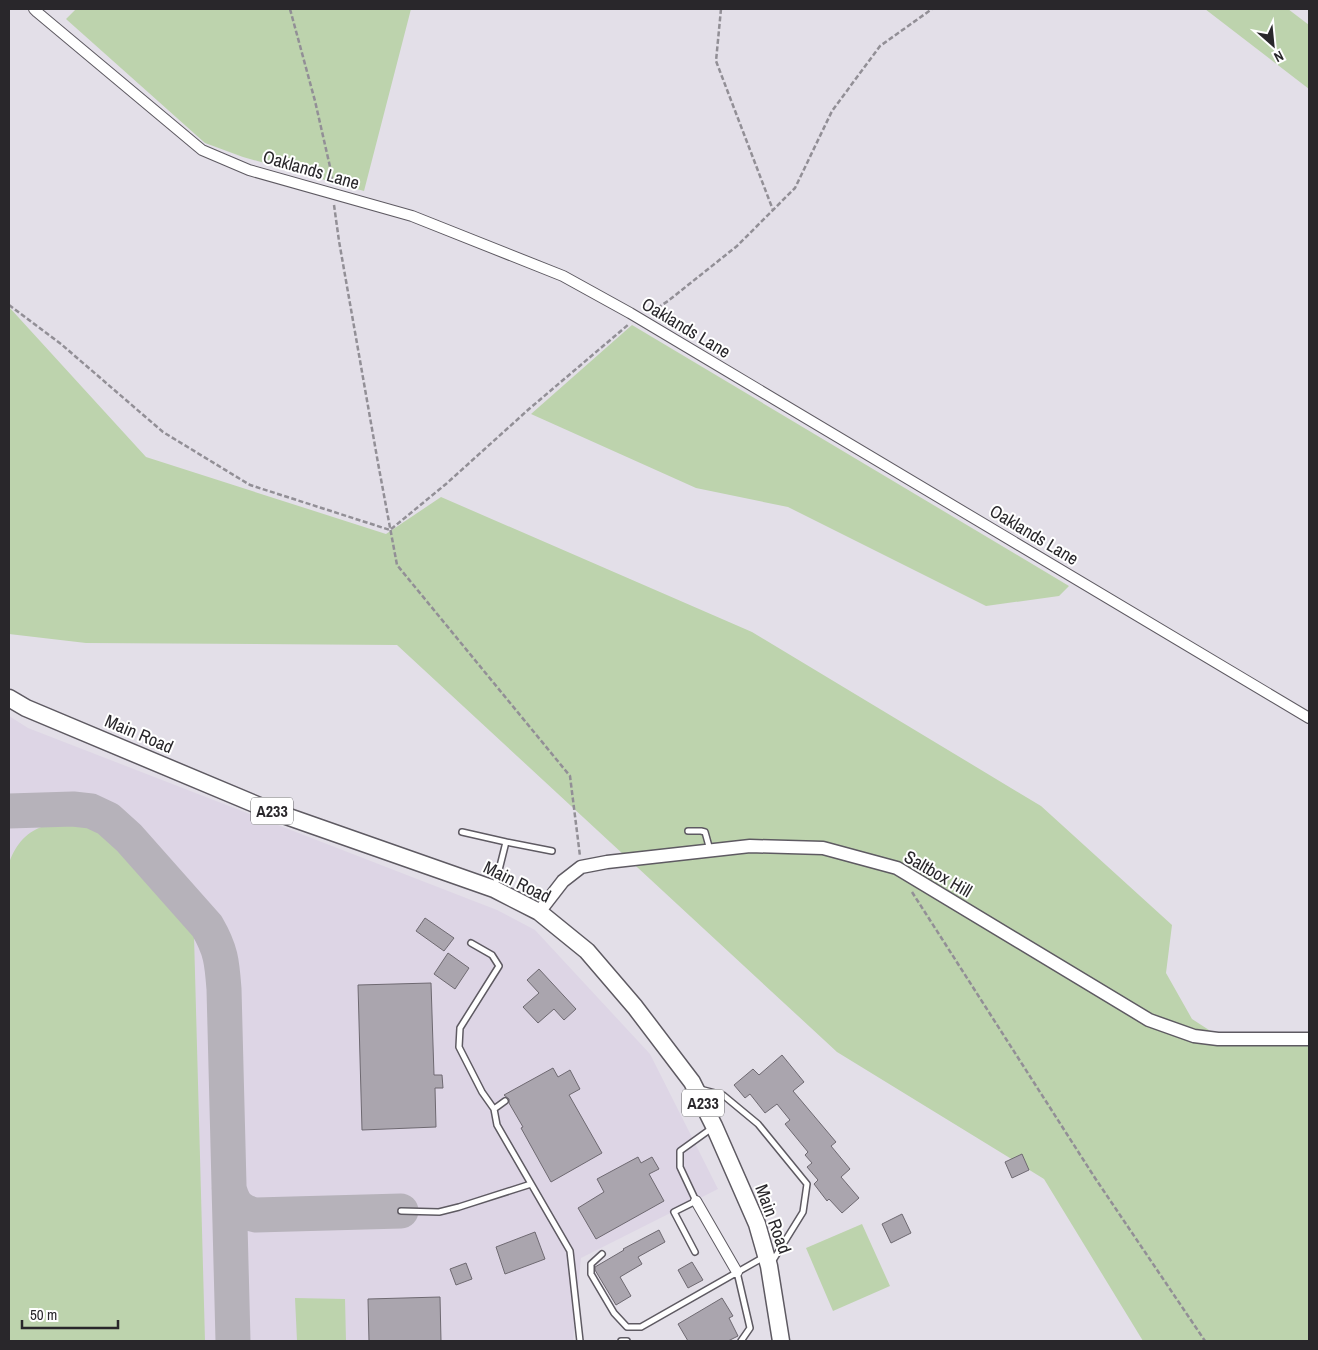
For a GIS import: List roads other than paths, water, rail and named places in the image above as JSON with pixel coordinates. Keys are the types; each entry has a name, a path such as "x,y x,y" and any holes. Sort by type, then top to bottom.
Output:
{"main road":[{"name":"Main Road","path":"9,698 26,708 269,810 494,888 539,912 587,951 635,1007 692,1082 714,1126 757,1224 768,1261 781,1341"}],"street":[{"name":"Oaklands Lane","path":"34,9 202,150 249,170 412,216 563,276 637,317 1309,718"},
{"name":"Saltbox Hill","path":"539,912 563,881 582,867 607,862 750,846 823,848 897,868 1149,1020 1194,1036 1210,1038 1243,1040 1309,1039"},
{"path":"696,1200 737,1272"}],"lane":[{"path":"688,831 701,830 705,832 710,850"},
{"path":"462,832 552,851"},
{"path":"494,888 506,842"},
{"path":"472,943 492,955 499,966 460,1028 459,1047 482,1092 494,1109 497,1125 570,1251 580,1341"},
{"path":"602,1254 591,1264 591,1274 614,1313 627,1327 641,1327 737,1272 768,1261 803,1212 807,1184 758,1124 723,1095 695,1088"},
{"path":"494,1109 505,1101"},
{"path":"695,1252 674,1212 696,1200 680,1167 680,1152 714,1126"},
{"path":"401,1211 439,1212 531,1184"},
{"path":"737,1272 750,1328 741,1341"},
{"path":"621,1341 627,1341"}]}
